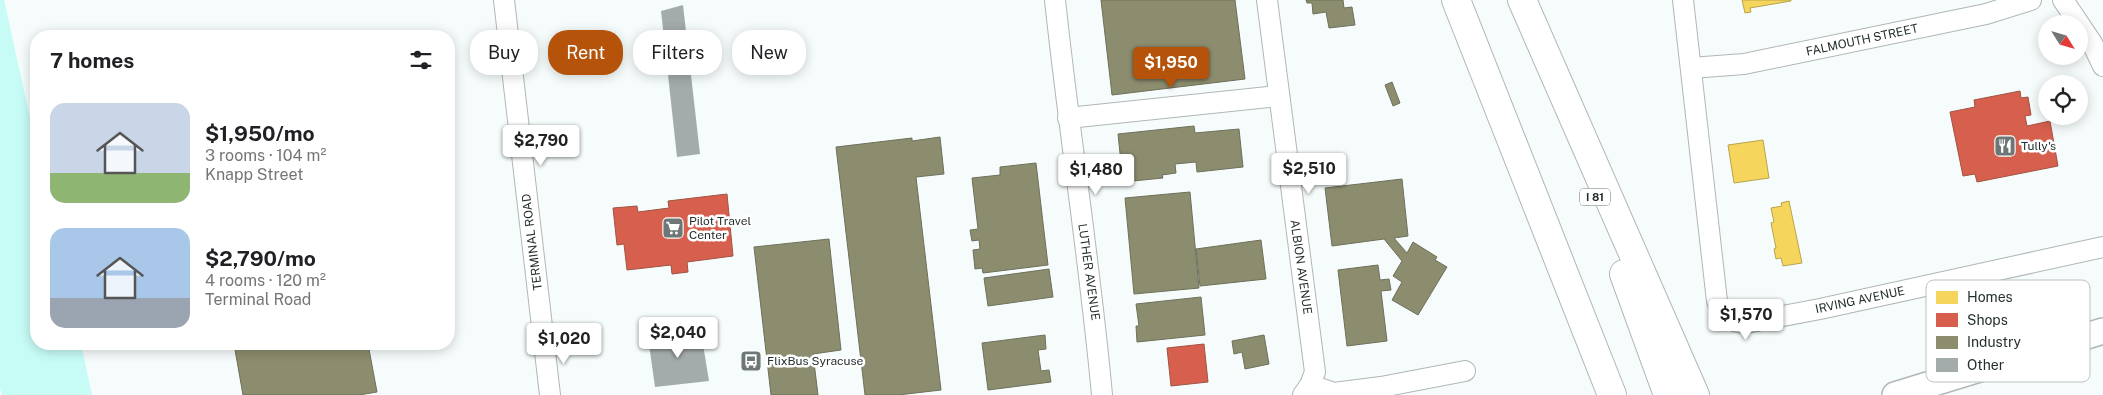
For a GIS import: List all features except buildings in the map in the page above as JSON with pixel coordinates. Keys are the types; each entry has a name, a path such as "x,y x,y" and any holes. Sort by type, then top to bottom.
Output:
{"highway":[{"path":"1456,0 1610,390"},
{"path":"1521,0 1695,395"},
{"name":"I 81","path":"1521,0 1668,395"}],"street":[{"name":"TERMINAL ROAD","path":"504,0 550,395"},
{"name":"LUTHER AVENUE","path":"1055,0 1068,118 1095,316 1102,395"},
{"name":"ALBION AVENUE","path":"1267,0 1315,372 1307,390"},
{"name":"IRVING AVENUE","path":"1683,0 1717,301 1723,314 1736,323 1746,323 1926,286"},
{"name":"FALMOUTH STREET","path":"1691,68 1744,64 1986,14 2031,0"},
{"path":"2063,0 2092,43 2103,66"},
{"path":"1068,118 1278,96"},
{"name":"IRVING AVENUE","path":"1952,280 2103,247"},
{"path":"2090,334 2103,330"},
{"path":"1307,390 1334,392 1381,387 1465,371"},
{"path":"1895,395 1937,382"}],"shaded area":[{"path":"0,0 4,0 30,118 30,350 82,350 92,395 2,395 0,388"}],"place":[{"name":"Tully's","path":"2005,146"},
{"name":"Pilot Travel Center","path":"673,228"},
{"name":"FlixBus Syracuse","path":"751,361"}]}
